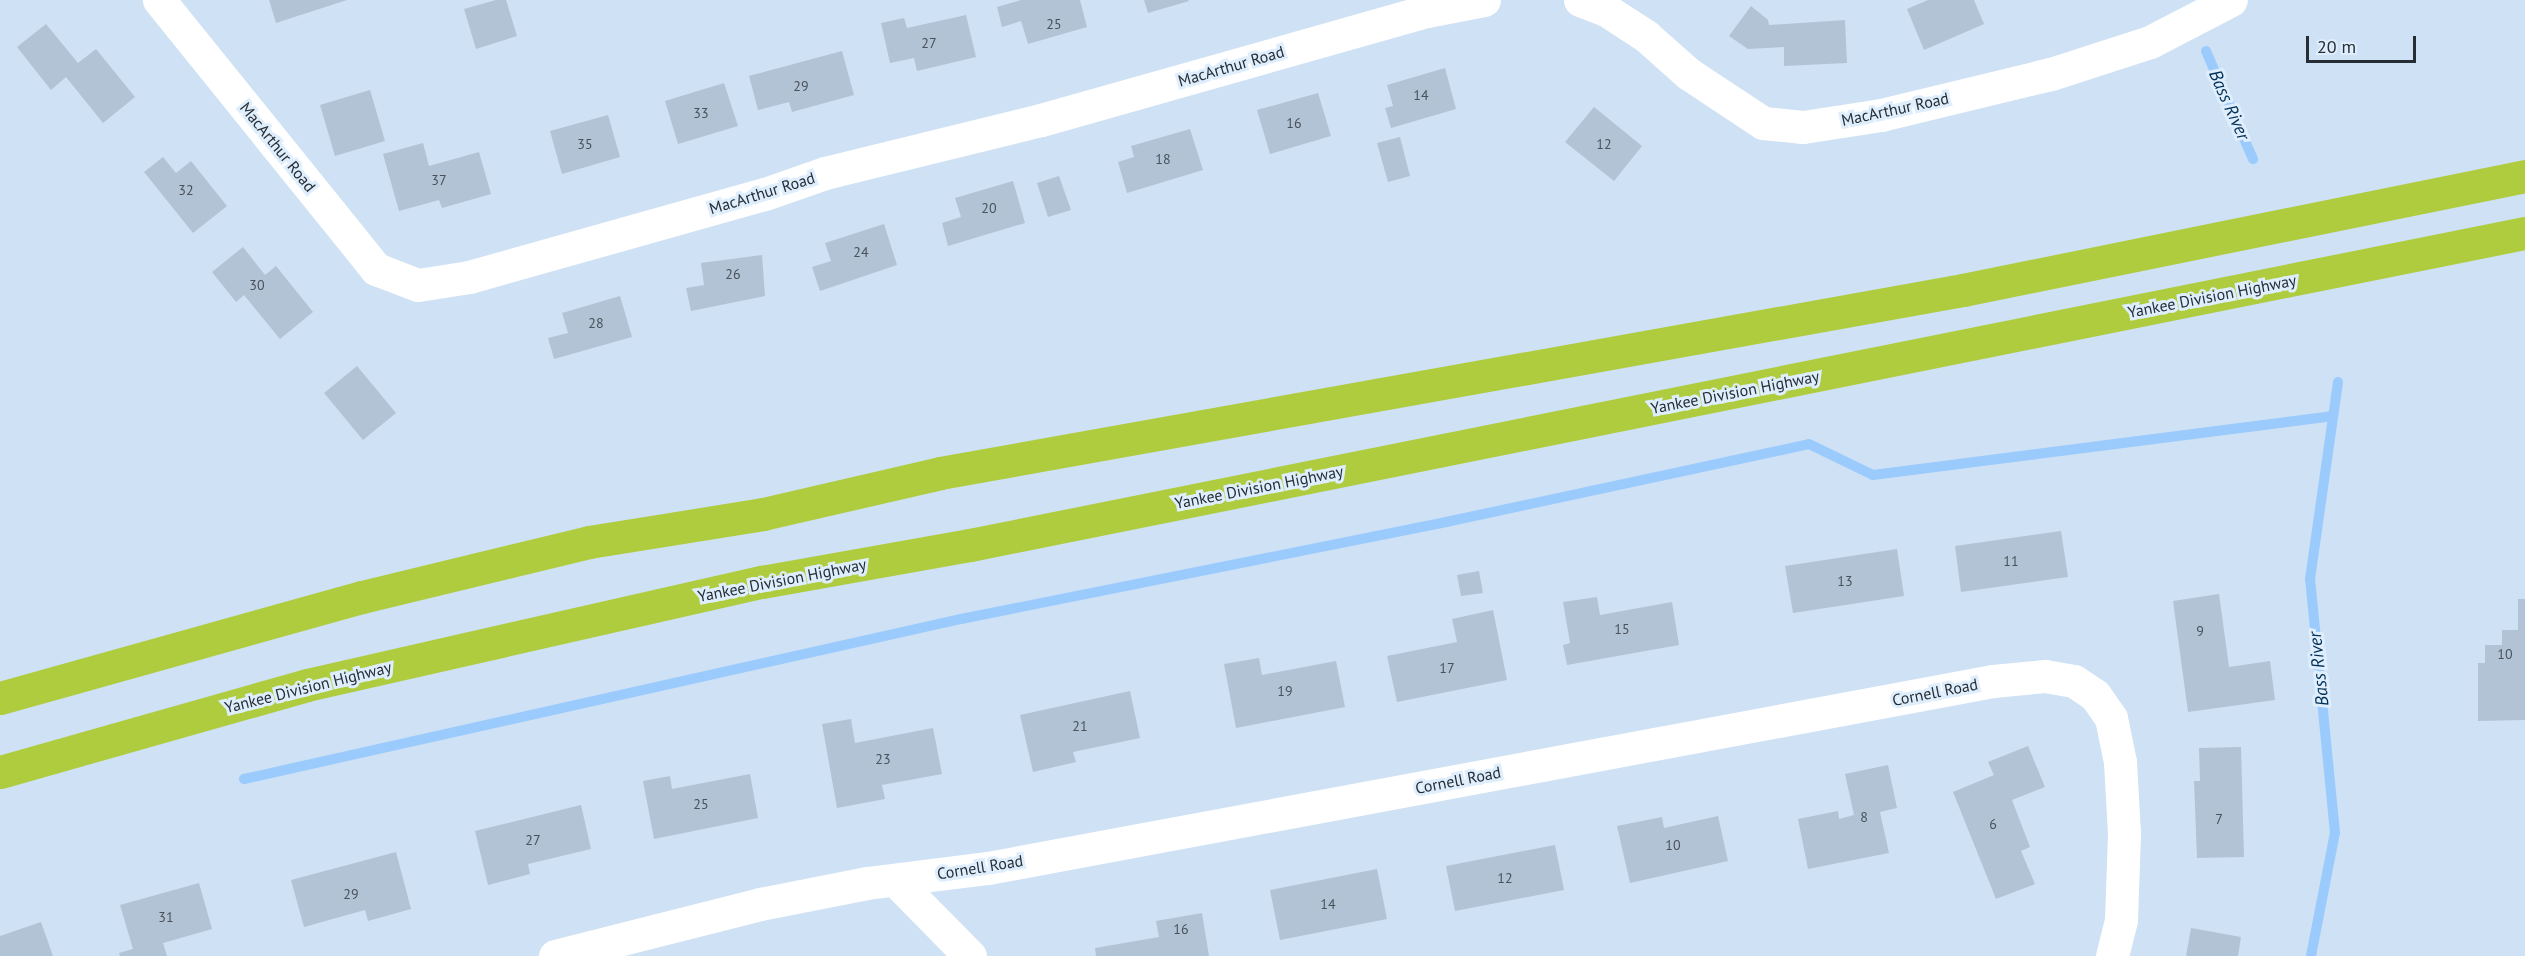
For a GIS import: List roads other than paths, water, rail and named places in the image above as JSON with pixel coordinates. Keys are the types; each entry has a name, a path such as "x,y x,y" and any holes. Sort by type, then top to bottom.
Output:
{"highway":[{"path":"0,698 362,597 589,543 763,514 940,473 1963,290 2525,176"},
{"name":"Yankee Division Highway","path":"0,772 307,685 751,585 993,540 2525,233"}],"street":[{"name":"MacArthur Road","path":"159,0 376,269 418,285 469,277 765,194 825,173 1041,120 1427,11 1484,0"},
{"name":"MacArthur Road","path":"1580,0 1606,10 1636,30 1689,74 1763,123 1803,127 1881,115 2051,74 2150,42 2231,0"},
{"name":"Cornell Road","path":"555,956 760,904 895,880 988,867 1993,681 2044,676 2074,681 2095,695 2111,718 2120,762 2124,834 2121,920 2112,956"},
{"path":"895,880 970,956"}],"waterway":[{"name":"Bass River","path":"2206,51 2253,159"},
{"name":"Bass River","path":"2311,956 2335,833 2310,579 2338,382"},
{"path":"244,779 961,619 1446,522 1809,444 1873,475 2333,416"}]}
